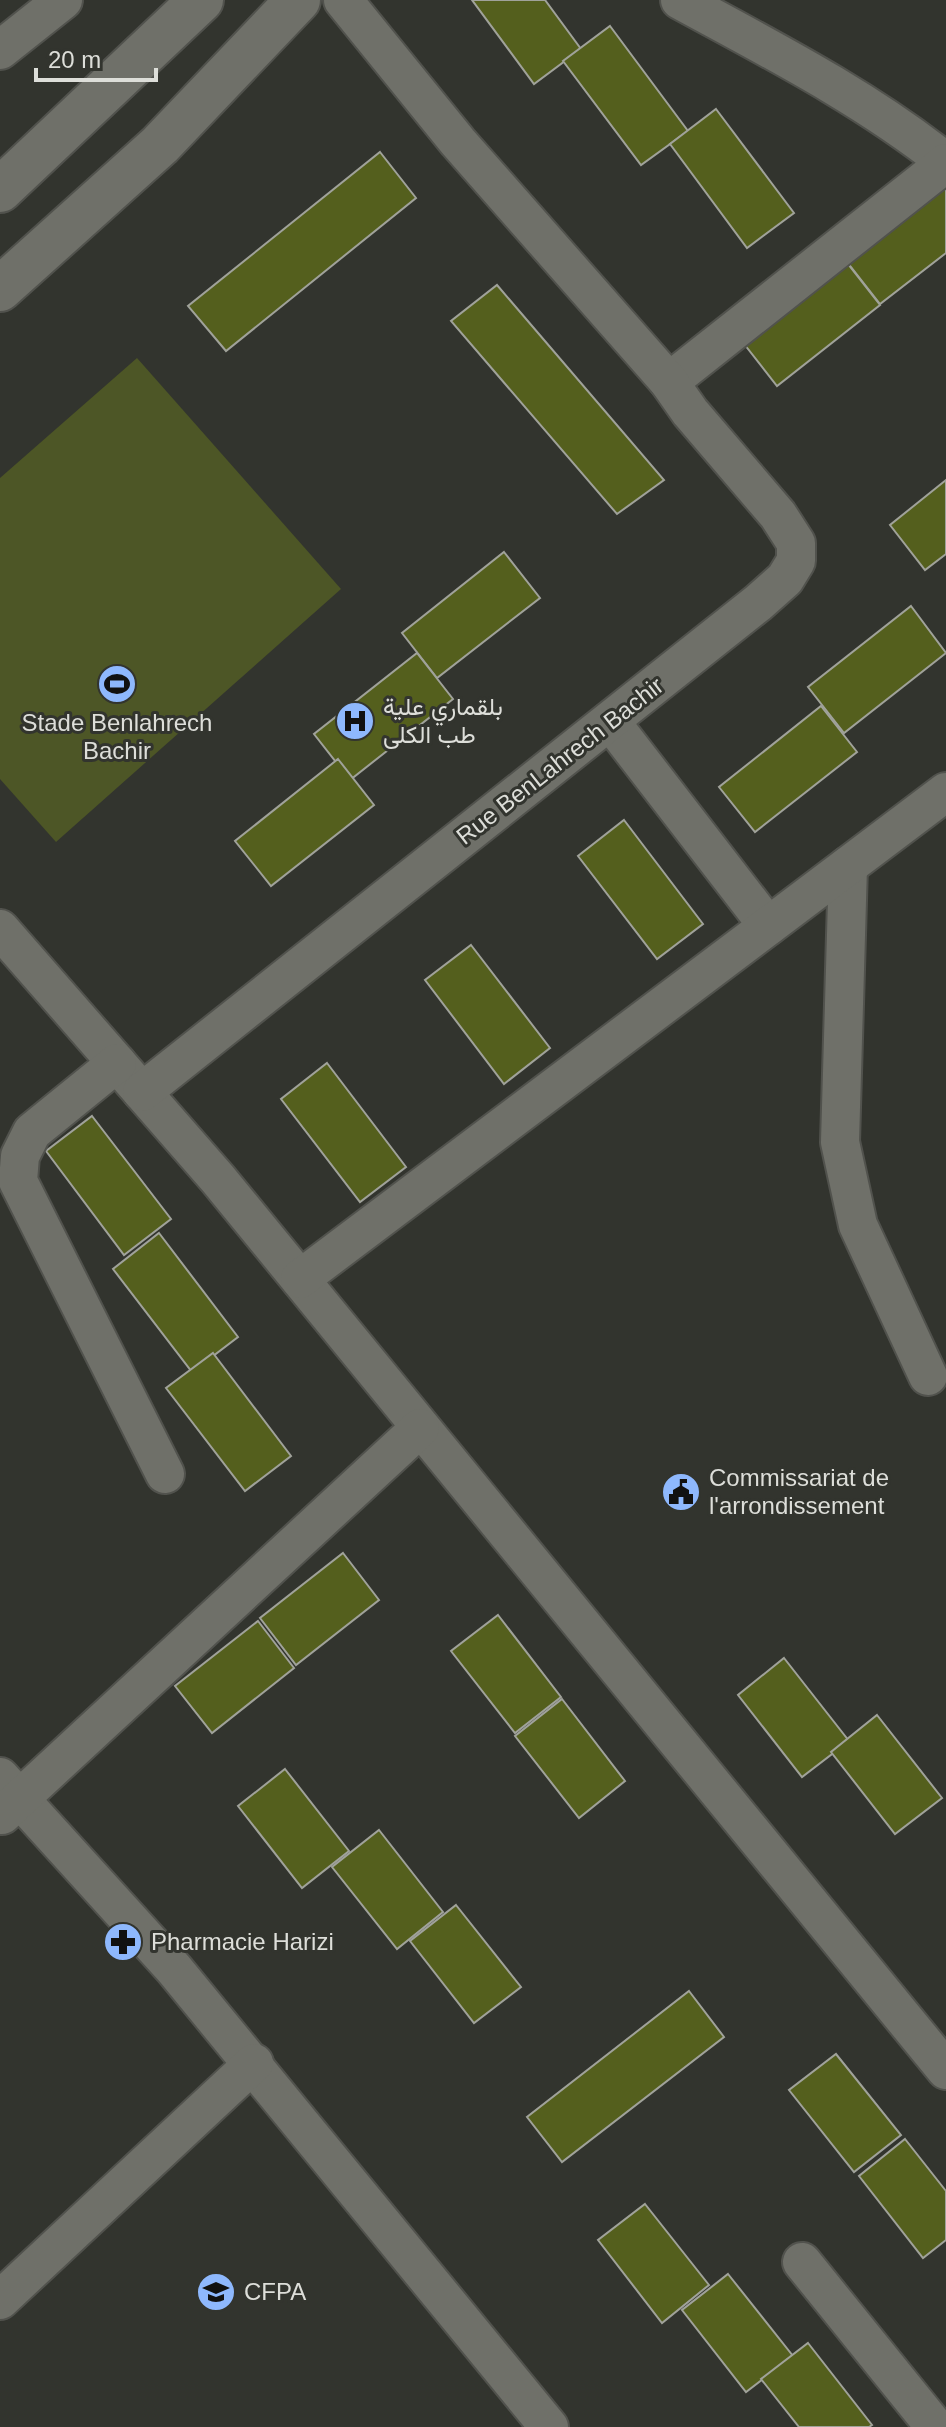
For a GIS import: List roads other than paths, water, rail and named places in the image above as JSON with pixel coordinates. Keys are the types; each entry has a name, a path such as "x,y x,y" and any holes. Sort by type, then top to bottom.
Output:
{"main road":[{"path":"0,190 201,0"},
{"path":"0,289 160,145 298,0"}],"street":[{"path":"4,39 63,0"},
{"path":"669,382 946,162 899,125 837,86 680,0"},
{"name":"Rue BenLahrech Bachir","path":"142,1092 758,603 785,579 796,561 796,543 778,515 690,412 669,382 458,142 344,1"},
{"path":"610,721 768,926"},
{"path":"300,1279 946,792"},
{"path":"848,866 840,1142 858,1225 928,1376"},
{"path":"0,929 300,1279 946,2070"},
{"path":"117,1063 32,1132 20,1156 18,1181 165,1474"},
{"path":"420,1428 6,1798 174,1969 549,2427"},
{"path":"0,2300 254,2063"},
{"path":"802,2262 935,2427"}],"place":[{"name":"Stade Benlahrech Bachir","path":"117,684"},
{"name":"بلقماري علية طب الكلى","path":"355,721"},
{"name":"Commissariat de l'arrondissement","path":"681,1492"},
{"name":"Pharmacie Harizi","path":"123,1942"},
{"name":"CFPA","path":"216,2292"}]}
